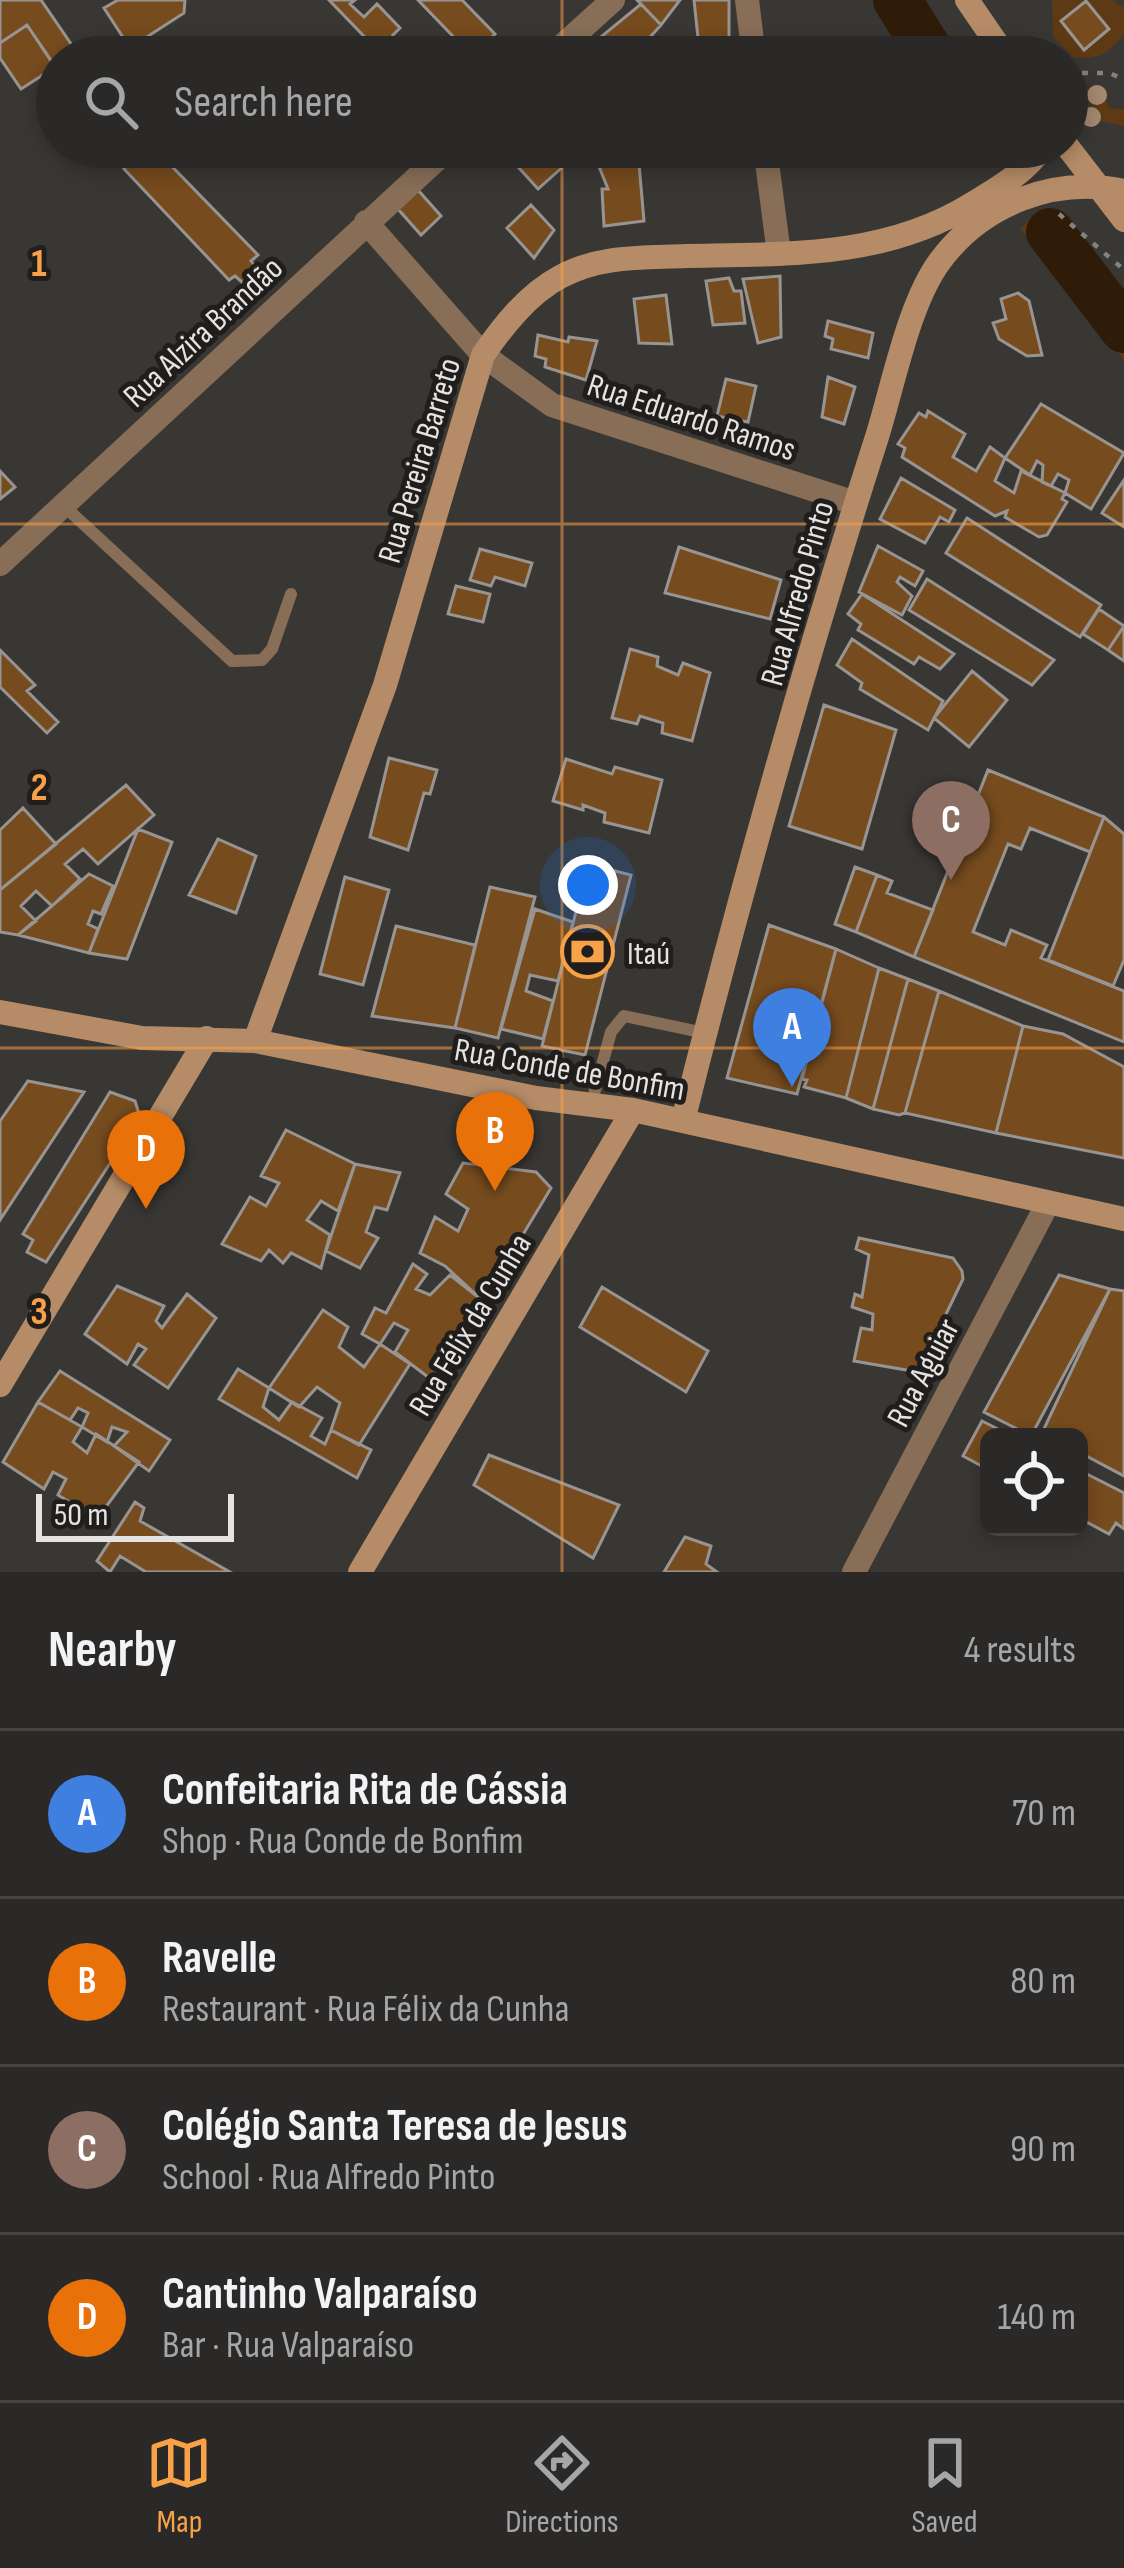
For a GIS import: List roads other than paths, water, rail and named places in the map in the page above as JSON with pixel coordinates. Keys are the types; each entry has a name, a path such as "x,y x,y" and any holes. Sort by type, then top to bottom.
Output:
{"street":[{"path":"573,36 613,0"},
{"path":"747,0 751,36"},
{"path":"967,0 992,36"},
{"name":"Rua Alzira Brandão","path":"0,564 426,168"},
{"path":"768,168 779,254"},
{"name":"Rua Pereira Barreto","path":"255,1041 385,686 483,355 534,296 559,278 614,258 779,254 894,243 943,223 1022,168"},
{"path":"1083,168 1124,220"},
{"path":"1094,184 1124,191"},
{"name":"Rua Alfredo Pinto","path":"682,1121 855,503 925,285 943,256 989,218 1050,186 1094,184"},
{"name":"Rua Eduardo Ramos","path":"366,222 483,355 552,405 607,427 855,503"},
{"path":"894,243 920,266 925,285"},
{"name":"Rua Conde de Bonfim","path":"0,1012 142,1038 255,1041 633,1110 1124,1219"},
{"path":"0,1385 207,1038"},
{"name":"Rua Félix da Cunha","path":"360,1572 633,1110"},
{"name":"Rua Aguiar","path":"854,1572 1048,1204"}],"lane":[{"path":"63,505 232,661 253,664 272,649 291,594"},
{"path":"591,1105 617,1021 631,1017 706,1033"}],"waterway":[{"path":"897,0 920,36"},
{"path":"1050,232 1124,329"}],"place":[{"name":"Colégio Santa Teresa de Jesus","path":"951,880"},
{"name":"Itaú","path":"588,952"},
{"name":"Confeitaria Rita de Cássia","path":"792,1087"},
{"name":"Ravelle","path":"495,1191"},
{"name":"Cantinho Valparaíso","path":"146,1209"}]}
